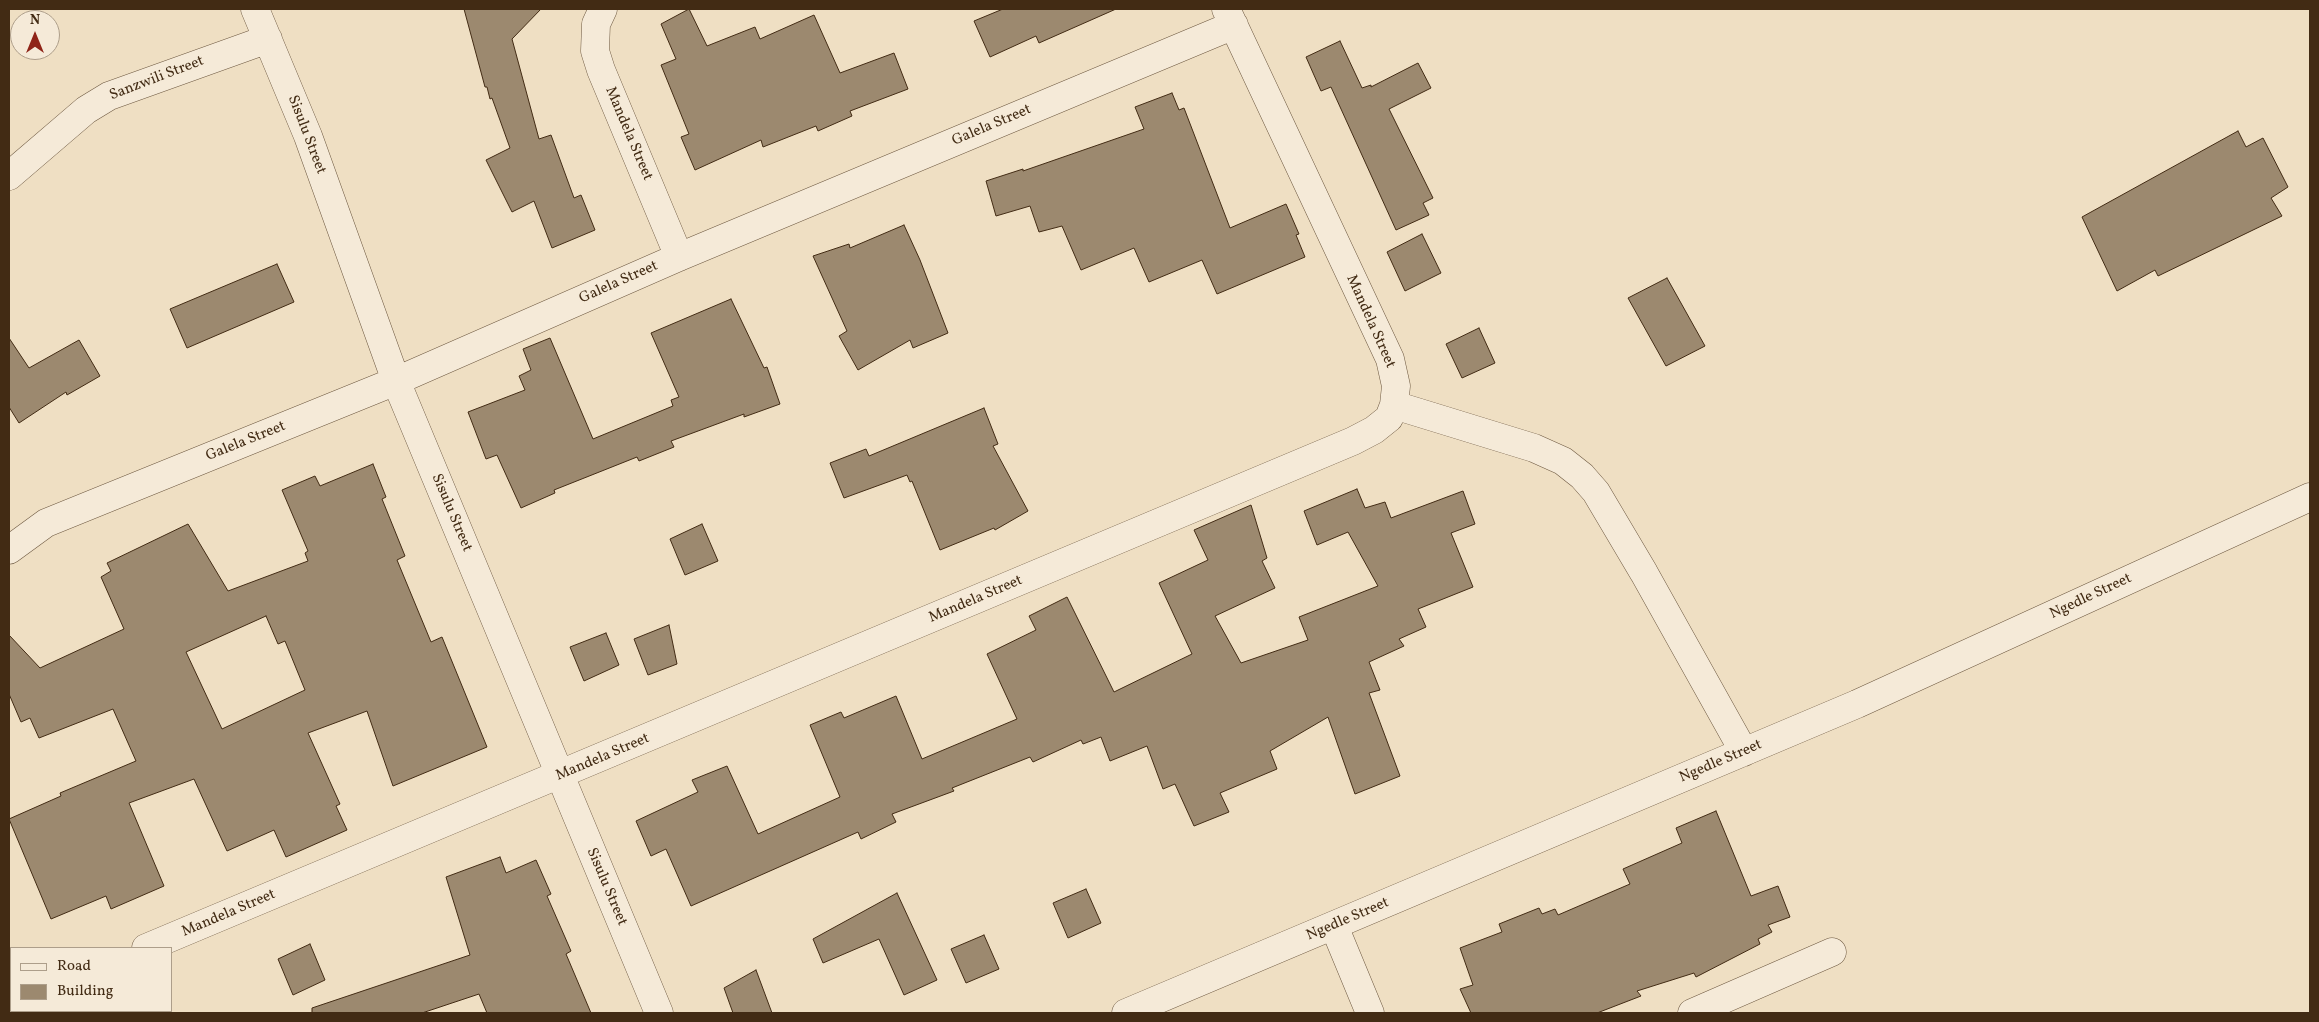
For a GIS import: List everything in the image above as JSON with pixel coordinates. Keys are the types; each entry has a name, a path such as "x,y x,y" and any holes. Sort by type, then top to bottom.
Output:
{"street":[{"name":"Sisulu Street","path":"255,9 308,136 396,381 659,1013"},
{"name":"Mandela Street","path":"603,9 596,24 595,51 601,70 679,257"},
{"name":"Mandela Street","path":"148,947 560,776 1353,441 1374,430 1389,418 1394,405 1396,386 1390,359 1230,17"},
{"name":"Galela Street","path":"9,550 46,523 396,381 1230,17"},
{"name":"Sanzwili Street","path":"9,176 86,110 109,96 268,39"},
{"path":"1394,405 1534,448 1563,461 1582,476 1596,492 1644,572 1744,752"},
{"name":"Ngedle Street","path":"1126,1013 1857,704 2310,497"},
{"path":"1334,926 1370,1013"},
{"path":"1692,1013 1832,952"}],"building":[{"path":"464,9 541,9 512,39 539,139 551,135 574,198 581,195 595,230 552,248 534,201 512,212 486,160 510,148 492,98 490,99 487,87 485,87"},
{"path":"689,9 707,46 755,27 760,39 814,15 840,73 894,53 908,89 850,111 852,116 818,131 816,126 763,147 761,140 695,170 681,137 689,134 661,65 676,59 661,24"},
{"path":"1003,9 1116,9 1039,43 1036,36 990,57 974,21"},
{"path":"1340,41 1362,88 1371,85 1371,87 1418,63 1431,88 1389,109 1433,198 1423,203 1429,215 1396,230 1331,87 1321,91 1306,57"},
{"path":"1172,93 1179,110 1184,108 1230,228 1286,204 1299,234 1296,235 1305,257 1217,294 1202,260 1149,282 1134,248 1081,270 1062,226 1039,232 1030,206 996,216 986,181 1023,169 1023,171 1144,129 1135,107"},
{"path":"2238,131 2246,147 2263,138 2288,187 2271,198 2282,216 2158,276 2155,270 2117,291 2082,217"},
{"path":"904,225 920,260 948,333 913,348 910,340 858,370 839,336 847,331 813,256 849,244 850,248"},
{"path":"1422,234 1441,273 1405,291 1387,252"},
{"path":"277,264 294,302 187,348 170,309"},
{"path":"1667,278 1705,346 1666,366 1628,298"},
{"path":"731,299 764,368 767,367 780,404 744,417 744,414 671,441 674,447 639,461 637,457 554,490 555,493 521,508 497,455 486,459 468,412 525,390 519,376 531,370 523,349 550,338 593,439 673,406 671,400 679,397 651,333"},
{"path":"1479,328 1495,363 1462,378 1446,344"},
{"path":"9,338 29,368 79,340 100,376 67,395 66,392 19,423 9,407"},
{"path":"984,408 998,444 993,446 1028,511 995,530 994,528 940,550 912,481 910,482 907,475 844,498 830,463 866,449 869,456"},
{"path":"373,464 386,497 382,499 405,556 397,560 431,642 442,637 487,747 393,786 367,711 308,733 340,804 336,806 347,830 286,857 274,830 227,851 194,779 129,803 164,886 111,909 106,896 51,919 9,819 61,796 60,793 136,761 113,709 39,738 30,718 21,722 9,694 9,635 40,668 124,629 101,577 111,571 107,563 188,524 228,591 308,561 305,553 308,551 282,490 315,476 320,486","holes":["266,616 278,644 285,641 305,690 222,729 186,652"]},
{"path":"1357,489 1365,508 1385,502 1391,518 1463,491 1475,524 1451,533 1473,587 1418,609 1426,627 1399,639 1404,646 1369,662 1380,690 1369,693 1400,776 1355,794 1328,717 1270,751 1277,769 1220,793 1229,812 1194,826 1175,784 1163,789 1147,746 1110,761 1101,737 1083,744 1081,740 1033,762 1030,757 952,788 954,791 892,814 896,822 861,839 858,832 691,906 666,849 651,856 636,821 698,792 692,780 727,766 758,834 840,797 810,725 841,712 844,718 896,696 922,759 1017,719 987,654 1036,630 1029,616 1067,597 1114,692 1192,654 1159,583 1208,560 1194,530 1251,505 1267,558 1262,561 1275,588 1215,616 1241,663 1308,640 1299,617 1378,586 1348,532 1317,545 1304,511"},
{"path":"702,524 718,561 685,575 670,539"},
{"path":"669,625 677,664 648,675 634,639"},
{"path":"606,633 619,665 584,681 570,647"},
{"path":"1716,811 1751,896 1778,886 1790,917 1768,925 1772,932 1758,939 1760,944 1696,977 1694,973 1637,991 1641,996 1597,1013 1471,1013 1460,989 1473,985 1460,948 1502,932 1499,924 1539,908 1542,914 1555,909 1558,915 1630,884 1623,869 1682,843 1676,828"},
{"path":"500,857 506,873 536,860 551,894 547,896 571,951 566,954 591,1013 487,1013 479,994 422,1013 312,1013 312,1008 470,955 446,877"},
{"path":"1086,889 1101,923 1068,938 1053,903"},
{"path":"897,893 937,980 904,995 879,939 823,963 813,939"},
{"path":"984,935 999,969 966,983 951,949"},
{"path":"310,944 325,980 293,995 278,959"},
{"path":"756,970 772,1013 733,1013 724,988"}]}
